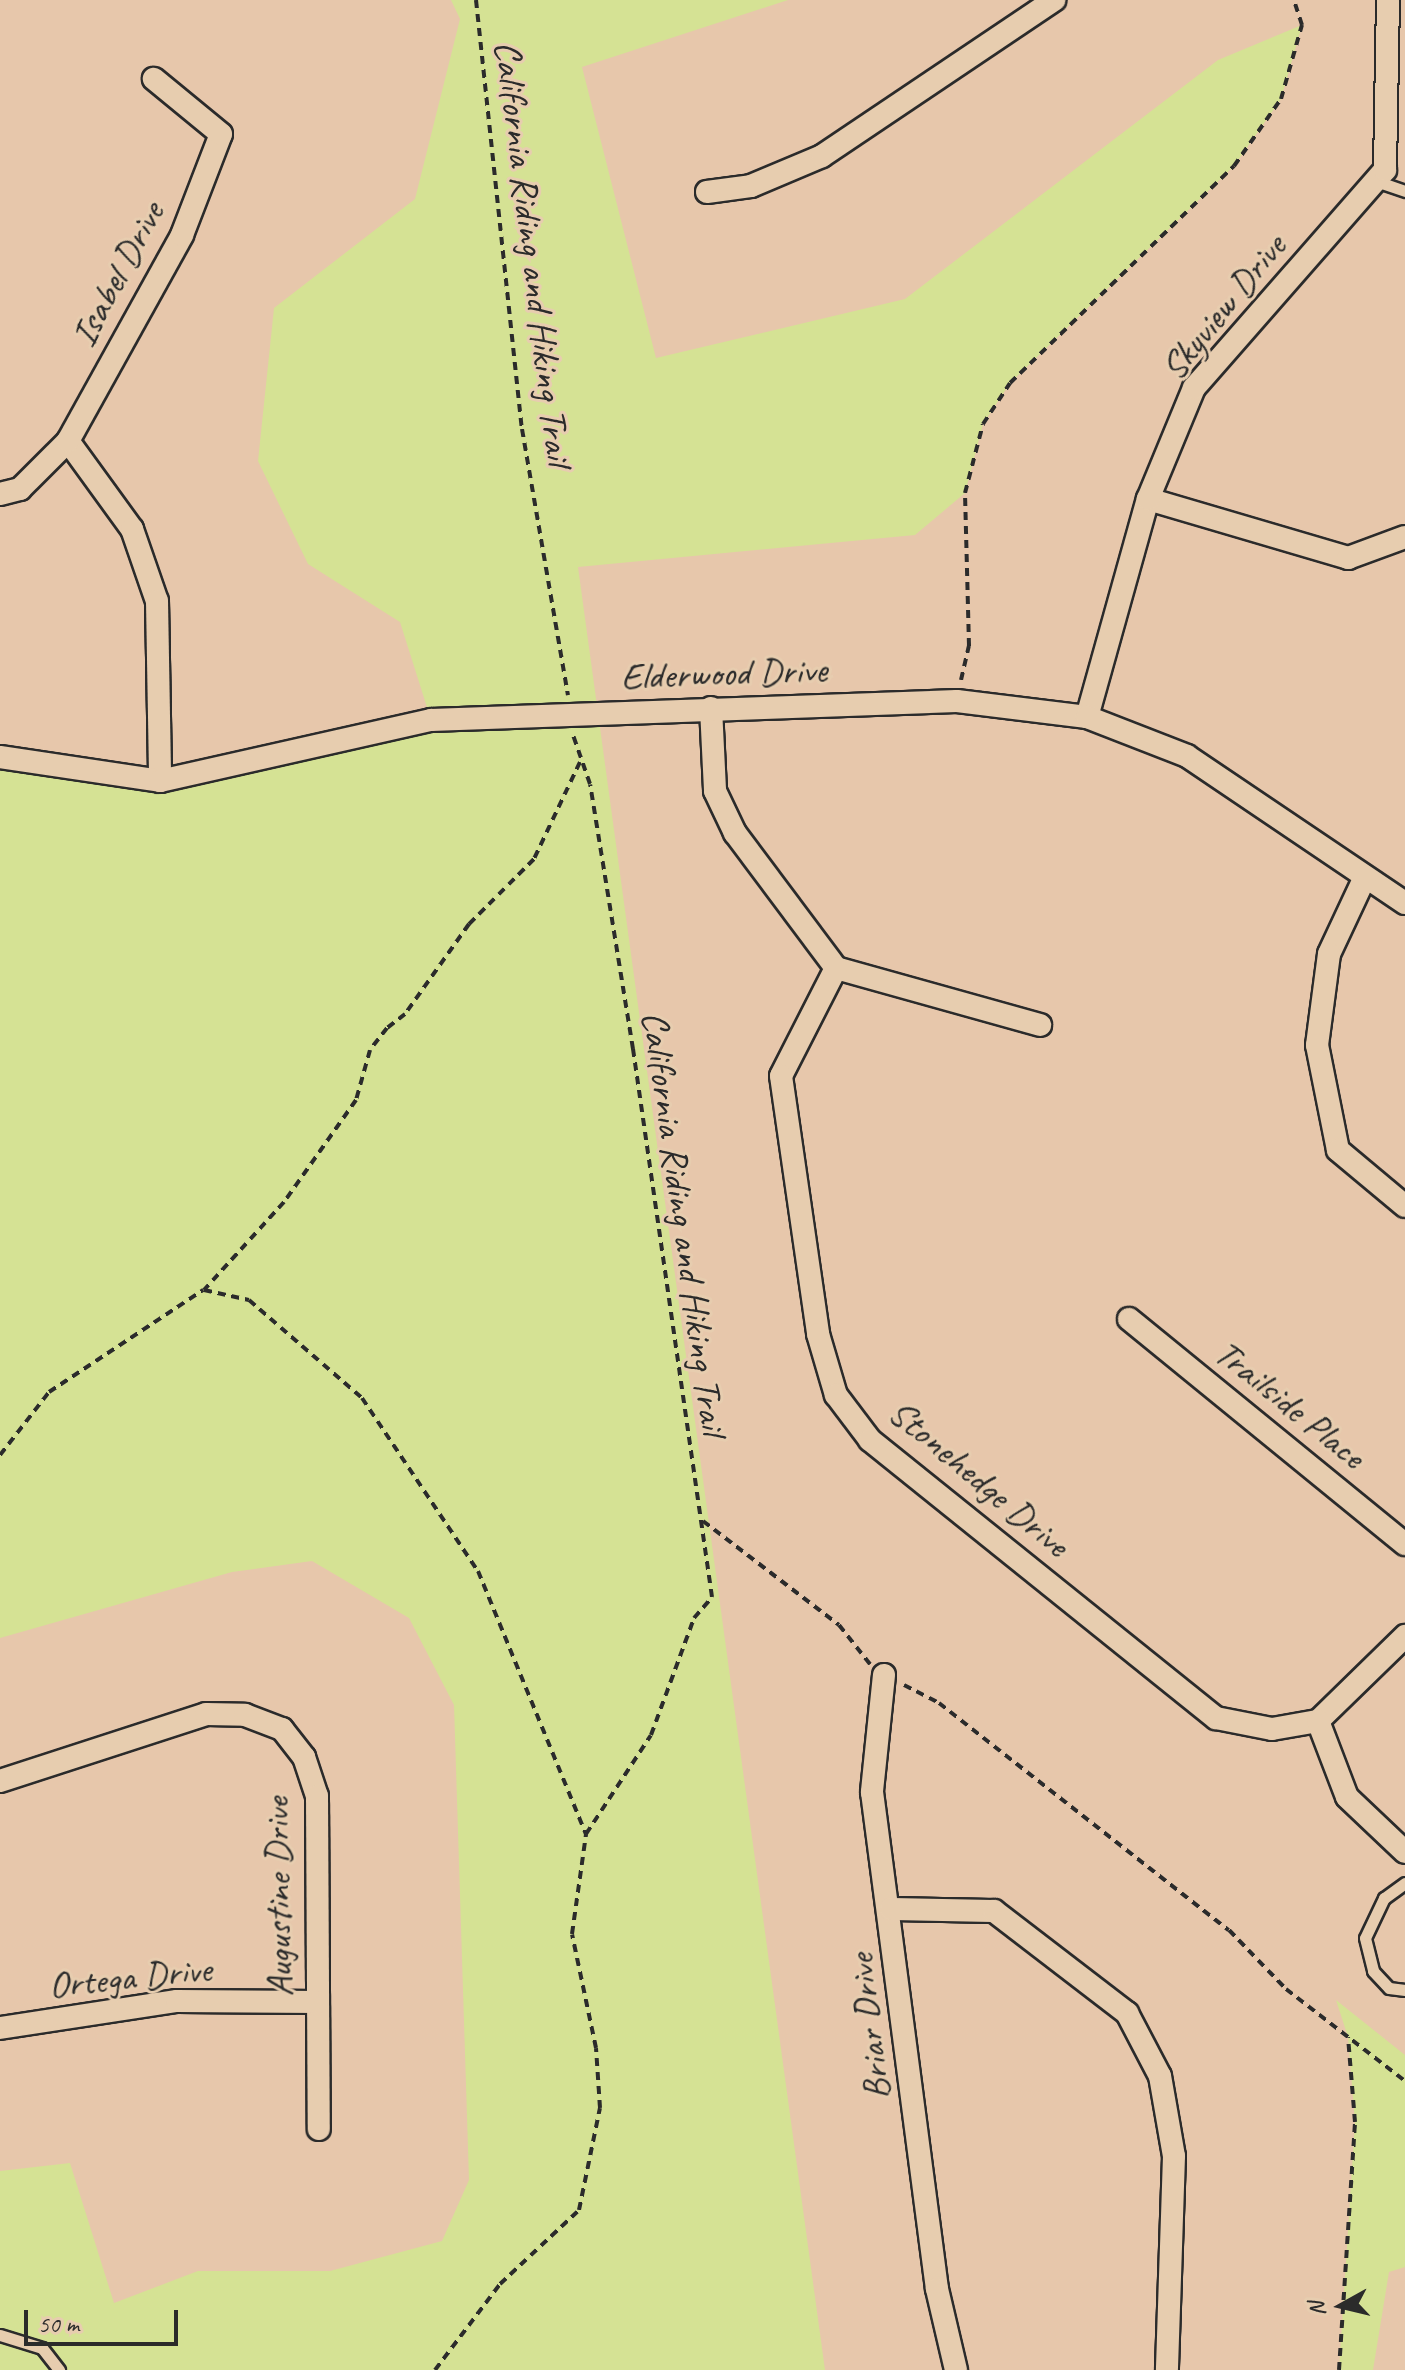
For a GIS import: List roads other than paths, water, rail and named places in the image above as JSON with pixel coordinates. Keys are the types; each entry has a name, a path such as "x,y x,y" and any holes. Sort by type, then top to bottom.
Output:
{"street":[{"path":"707,192 751,186 822,156 1054,0"},
{"name":"Skyview Drive","path":"1087,717 1148,499 1194,388 1385,170 1388,0"},
{"name":"Isabel Drive","path":"0,494 20,489 68,441 182,235 221,134 154,79"},
{"path":"68,441 132,529 157,601 160,781"},
{"path":"1148,499 1348,558 1405,537"},
{"name":"Elderwood Drive","path":"0,757 160,781 431,720 957,701 1087,717 1187,756 1405,903"},
{"path":"711,708 715,791 728,819 836,968 1040,1025"},
{"path":"1365,877 1329,954 1317,1045 1338,1150 1405,1206"},
{"name":"Stonehedge Drive","path":"836,968 781,1076 818,1334 836,1395 870,1440 1216,1718 1272,1729 1318,1721"},
{"name":"Trailside Place","path":"1129,1319 1405,1544"},
{"path":"1405,1636 1318,1721 1347,1797 1405,1852"},
{"name":"Briar Drive","path":"884,1675 872,1792 891,1909 937,2289 956,2370"},
{"name":"Augustine Drive","path":"0,1781 206,1714 245,1715 282,1729 304,1757 317,1796 319,2129"},
{"path":"891,1909 994,1911 1127,2013 1160,2076 1174,2156 1167,2370"},
{"name":"Ortega Drive","path":"0,2028 177,2001 317,2002"}],"lane":[{"path":"1376,181 1405,191"},
{"path":"1405,1883 1384,1898 1365,1938 1373,1971 1389,1988 1405,1990"},
{"path":"0,2335 42,2348 59,2370"}]}
